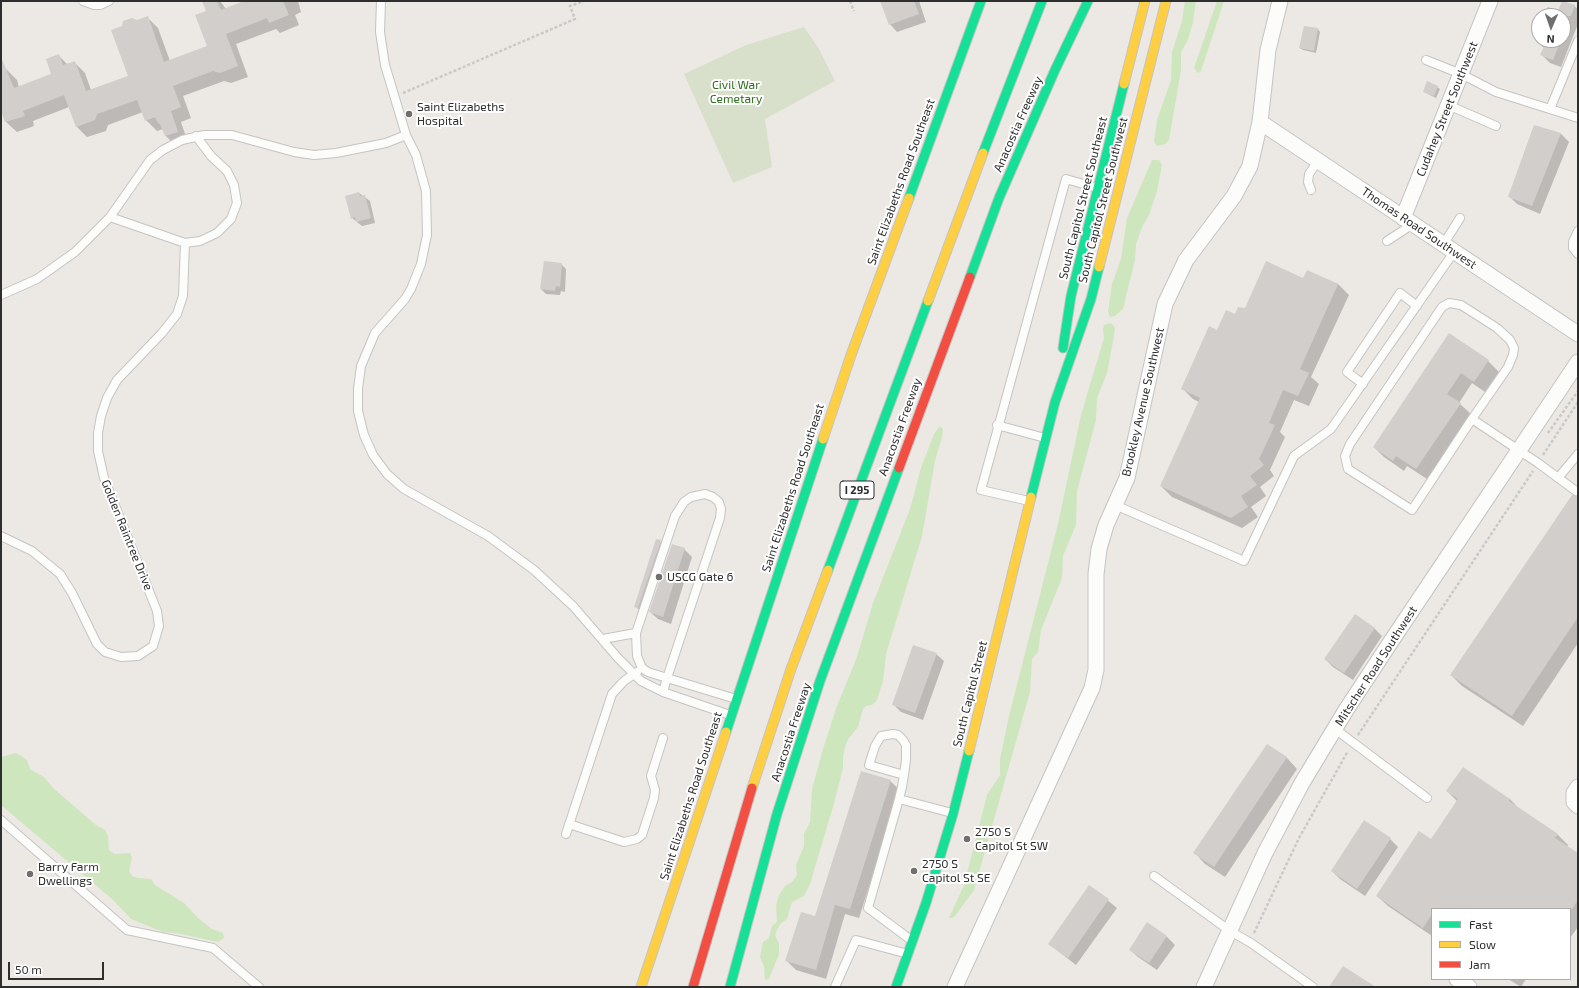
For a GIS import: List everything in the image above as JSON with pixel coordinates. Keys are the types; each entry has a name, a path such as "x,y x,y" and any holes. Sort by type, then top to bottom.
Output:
{"main road":[{"name":"Saint Elizabeths Road Southeast","path":"641,987 730,715 851,355 981,1"},
{"name":"Anacostia Freeway","path":"693,987 749,796 791,669 971,185 1042,1"},
{"name":"Anacostia Freeway","path":"730,987 786,784 852,591 999,198 1055,70 1088,1"},
{"name":"South Capitol Street Southeast","path":"1055,402 1071,296 1144,1"},
{"name":"South Capitol Street Southwest","path":"1055,402 1091,299 1166,1"},
{"name":"South Capitol Street","path":"896,987 913,942 953,814 1055,402"}],"street":[{"name":"Brookley Avenue Southwest","path":"955,987 1092,688 1096,663 1098,556 1104,531 1127,478 1165,304 1186,260 1234,196 1250,166 1260,122 1268,50 1280,1"},
{"name":"Cudahey Street Southwest","path":"1408,221 1448,105 1489,1"},
{"name":"Thomas Road Southwest","path":"1260,122 1578,334"},
{"name":"Mitscher Road Southwest","path":"1204,987 1286,812 1335,728 1578,362"},
{"path":"1578,788 1574,793 1574,802 1578,806"},
{"path":"1458,980 1469,987"}],"lane":[{"path":"83,1 94,5 100,5 109,1"},
{"path":"380,1 380,32 382,49 394,97 406,135 416,155 426,191 427,235 421,264 411,289 405,299 376,333 361,366 358,400 364,435 373,455 395,482 414,496 465,522 512,552 556,588 634,675 648,685 663,692 730,715"},
{"path":"1550,109 1578,41"},
{"path":"1426,60 1461,74 1496,92 1578,118"},
{"path":"1448,105 1496,126"},
{"path":"1,295 37,279 63,262 110,217 150,160 170,146 196,136 232,135 294,152 314,155 336,153 386,143 406,135"},
{"path":"110,217 185,243 200,241 217,232 231,219 237,203 234,185 227,171 211,156 196,136"},
{"path":"1311,190 1308,182 1309,174 1318,161"},
{"path":"1030,502 981,490 1066,179 1098,188"},
{"path":"1115,505 1244,561 1294,456 1331,429 1363,384 1417,306 1449,248 1460,218"},
{"path":"1387,241 1408,221"},
{"path":"1578,231 1573,242 1573,248 1578,254"},
{"name":"Golden Raintree Drive","path":"1,536 32,551 60,574 72,593 97,644 105,652 121,657 138,656 152,646 159,626 157,611 104,478 98,451 98,433 101,416 107,398 117,380 162,333 179,308 183,296 185,243"},
{"path":"1363,384 1347,372 1400,293 1417,306"},
{"path":"1449,303 1461,305 1497,328 1510,340 1514,348 1508,367 1472,419 1412,510 1348,469 1345,456 1350,444 1442,307 1449,303"},
{"path":"1472,419 1538,463 1576,491"},
{"path":"998,426 1046,438"},
{"path":"1558,478 1578,454"},
{"path":"663,692 667,678 720,518 721,509 719,502 713,497 698,494 684,502 678,508 636,633 637,656 642,668 667,678 736,699"},
{"path":"603,639 636,633"},
{"path":"566,834 612,694 624,681 642,668"},
{"path":"1335,728 1427,798"},
{"path":"904,775 869,765 875,746 881,736 892,734 898,735 902,740 906,751 904,775 899,799 868,908 913,942"},
{"path":"569,824 624,842 637,839 642,835 654,798 655,790 651,776 664,738"},
{"path":"899,799 953,814"},
{"path":"1,820 127,930 213,948 259,987"},
{"path":"1154,876 1230,931 1251,943 1313,987"},
{"path":"836,987 856,940 909,954"}],"path":[{"path":"394,97 575,19 570,6 584,1"},
{"path":"850,1 854,11"},
{"path":"1544,440 1578,391"},
{"path":"1251,943 1257,925 1299,838 1386,690 1578,402"}],"green space":[{"path":"1185,1 1196,1 1193,22 1188,40 1181,52 1181,70 1169,140 1165,144 1157,146 1154,142 1157,120 1171,80 1172,52 1182,21"},
{"path":"1217,1 1224,1 1201,71 1198,73 1194,68"},
{"name":"Civil War Cemetary","path":"804,27 819,49 835,81 765,119 772,167 733,183 684,74 746,45"},
{"path":"1152,160 1159,160 1162,165 1157,191 1149,215 1142,227 1136,244 1135,260 1123,309 1115,316 1110,317 1108,312 1112,284 1121,259 1127,218"},
{"path":"1110,323 1115,328 1114,336 1107,373 1097,398 1096,420 1077,491 1076,525 1063,556 1062,578 1041,630 1038,652 1032,659 1030,692 974,890 955,916 949,918 964,885 987,795 1000,775 1000,759 1009,716 1058,524 1081,415 1104,338 1104,325"},
{"path":"940,426 943,429 942,437 935,461 922,536 886,654 883,681 877,700 872,705 866,706 863,709 858,727 846,744 843,756 843,768 833,807 810,884 804,896 792,902 787,919 780,924 775,935 779,944 779,954 769,979 765,980 764,966 760,957 763,942 769,938 772,926 777,922 776,906 779,895 785,886 792,882 797,875 796,865 804,846 804,834 810,822 812,789 823,749 837,706 857,657 873,603 910,509 921,468 934,434"},
{"path":"16,753 27,760 30,769 44,777 53,788 96,825 105,830 108,836 109,850 114,854 130,853 132,858 129,871 132,876 151,879 155,885 184,903 198,918 212,929 223,933 224,938 218,942 176,933 163,932 131,919 112,899 1,805 1,757"}],"building":[{"path":"202,1 217,1 221,10 244,1 283,1 289,15 269,23 267,18 226,34 238,66 220,73 213,71 173,86 181,107 171,111 178,132 165,136 155,117 145,121 137,100 97,114 95,120 76,127 64,95 23,111 25,116 5,122 1,111 1,57 14,88 51,74 46,59 59,54 63,65 75,61 86,91 128,76 111,30 122,26 123,21 132,18 137,20 148,16 164,62 207,46 195,15 206,11"},
{"path":"880,1 914,1 919,14 889,25"},
{"path":"1562,1 1575,5 1571,16 1571,8 1559,8"},
{"path":"1304,26 1318,28 1314,51 1299,48"},
{"path":"1543,48 1558,48 1553,60 1540,55"},
{"path":"1427,81 1438,86 1434,96 1423,92"},
{"path":"1534,125 1561,133 1532,206 1508,197"},
{"path":"359,192 360,196 365,195 371,218 356,222 355,217 351,219 345,196"},
{"path":"544,261 562,263 560,287 556,286 555,291 540,289"},
{"path":"1266,261 1303,278 1307,270 1338,284 1300,369 1309,373 1298,396 1283,390 1269,423 1275,425 1259,459 1264,465 1250,476 1257,485 1241,496 1248,507 1231,518 1160,486 1200,398 1181,389 1209,326 1217,330 1226,310 1235,314 1238,307 1245,308"},
{"path":"1449,333 1489,360 1474,382 1461,373 1447,394 1461,403 1416,469 1396,456 1393,461 1373,447"},
{"path":"1572,495 1578,496 1578,617 1512,716 1450,675"},
{"path":"656,539 661,540 638,608 634,607"},
{"path":"672,544 685,548 663,617 649,612"},
{"path":"1355,614 1375,628 1344,673 1324,659"},
{"path":"913,645 937,653 915,713 892,705"},
{"path":"1267,744 1287,757 1214,867 1193,853"},
{"path":"1463,767 1510,799 1509,801 1558,834 1555,838 1578,853 1578,900 1572,909 1431,908 1431,916 1423,928 1376,896 1419,831 1431,839 1458,799 1446,791"},
{"path":"861,771 891,780 850,909 835,905 816,970 785,961 801,912 815,916"},
{"path":"1364,820 1391,838 1357,889 1331,871"},
{"path":"1089,885 1109,899 1068,958 1048,944"},
{"path":"1147,922 1167,936 1149,963 1129,950"},
{"path":"1343,966 1376,987 1329,987"}],"traffic: fast":[{"path":"909,198 981,1"},
{"path":"983,153 1042,1"},
{"path":"970,277 999,198 1055,70 1088,1"},
{"path":"1063,348 1071,296 1124,84"},
{"path":"1031,497 1055,402 1091,299 1099,267"},
{"path":"828,570 928,301"},
{"path":"726,732 823,439"},
{"path":"730,987 777,814 820,681 899,468"},
{"path":"896,987 926,903 953,814 969,751"}],"traffic: slow":[{"path":"1124,84 1145,1"},
{"path":"1099,267 1166,1"},
{"path":"928,301 983,153"},
{"path":"823,439 851,355 909,198"},
{"path":"969,751 1031,497"},
{"path":"752,788 791,669 828,570"},
{"path":"641,987 726,732"}],"traffic: jam":[{"path":"899,468 970,277"},
{"path":"693,987 752,788"}],"place":[{"name":"Saint Elizabeths Hospital","path":"409,114"},
{"name":"USCG Gate 6","path":"659,577"},
{"name":"2750 S Capitol St SW","path":"967,839"},
{"name":"2750 S Capitol St SE","path":"914,871"},
{"name":"Barry Farm Dwellings","path":"30,874"}]}
